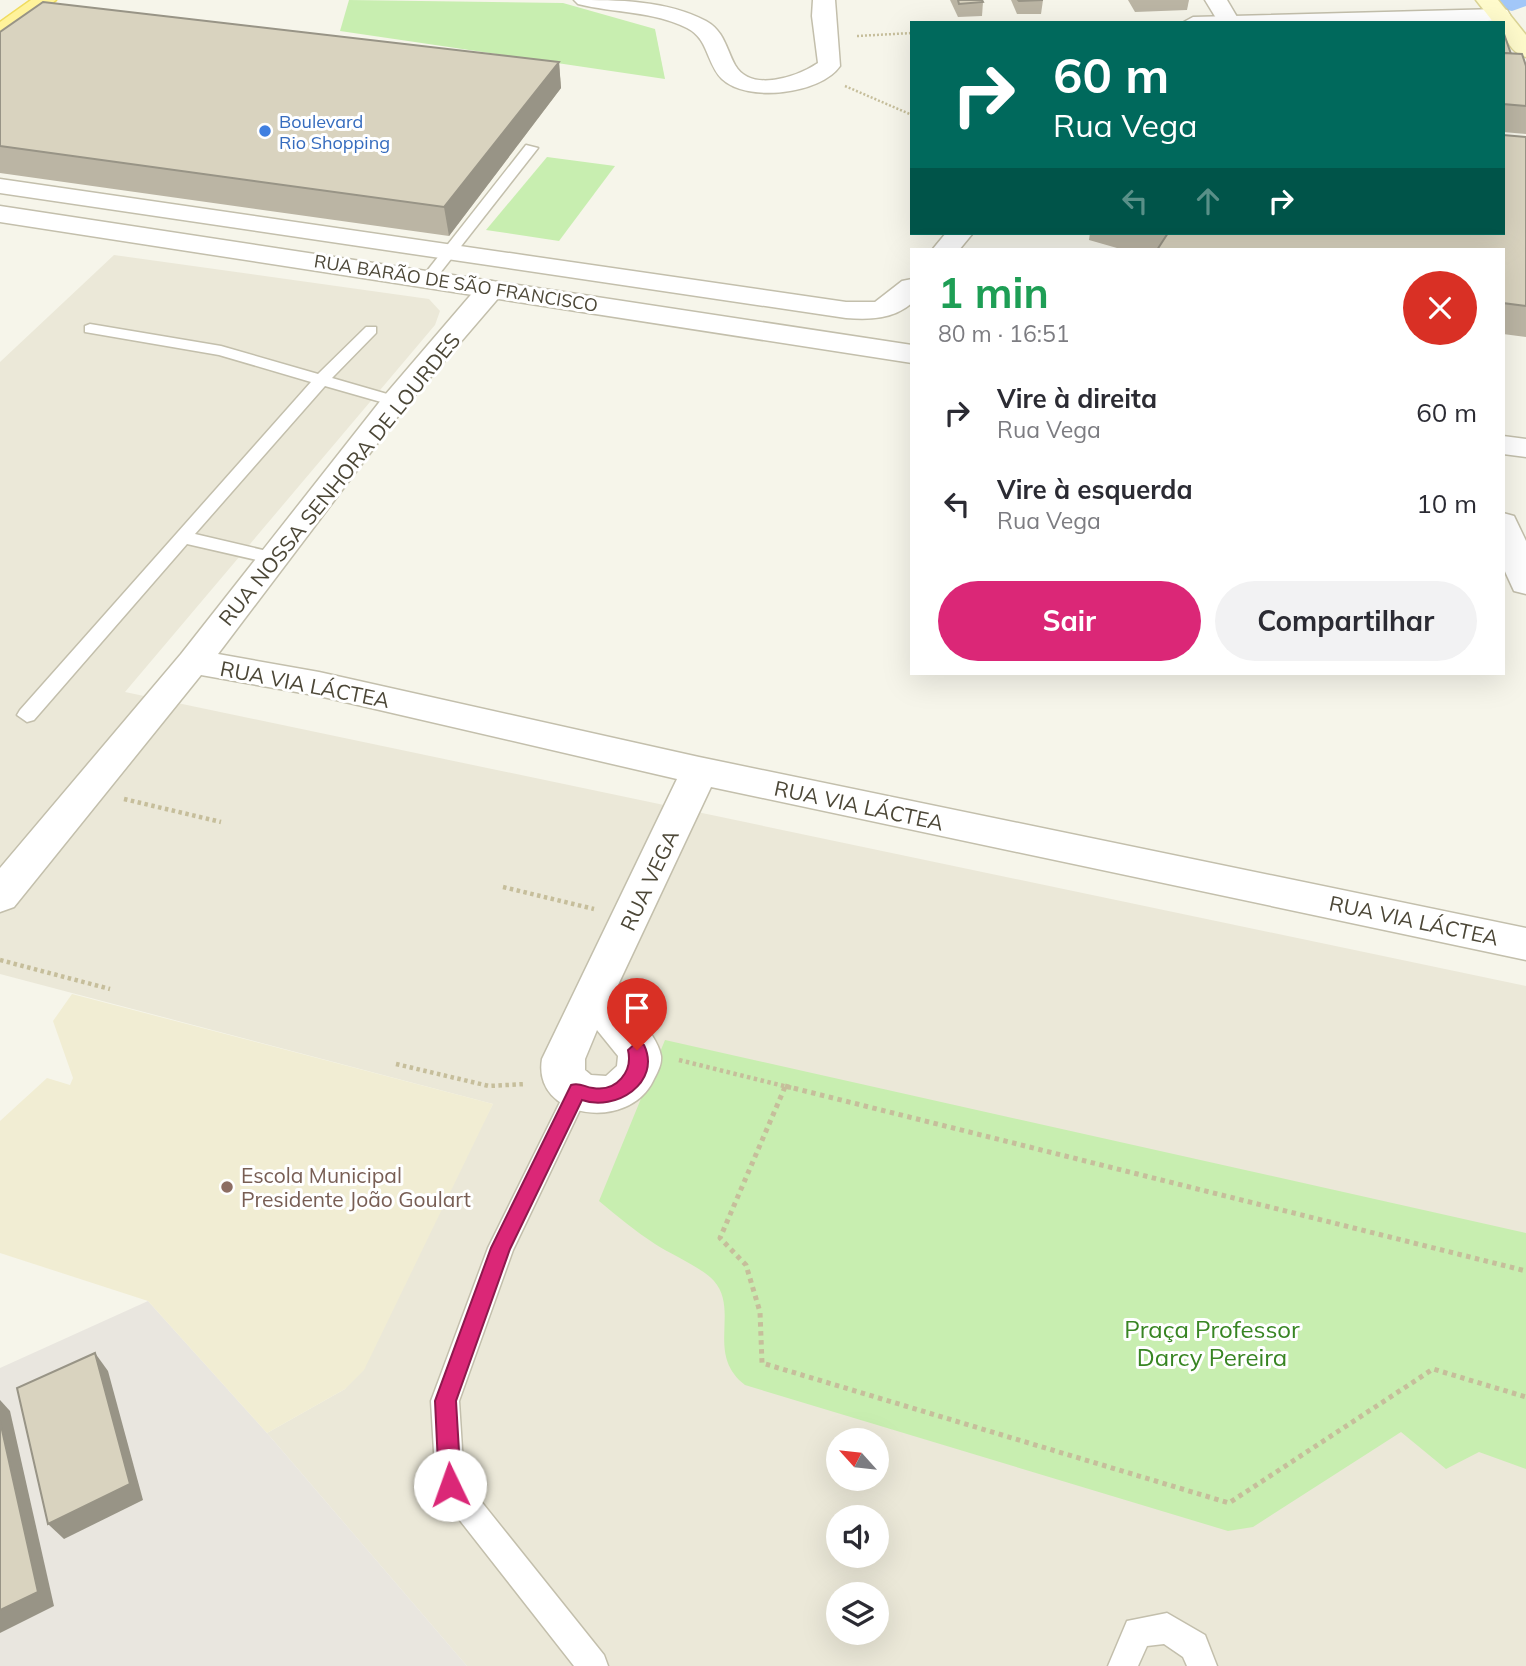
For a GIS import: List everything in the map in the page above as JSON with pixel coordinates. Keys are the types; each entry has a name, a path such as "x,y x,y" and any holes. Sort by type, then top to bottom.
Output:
{"main road":[{"path":"0,32 36,7"},
{"path":"1493,8 1526,14"},
{"path":"1505,23 1526,50"}],"street":[{"path":"585,0 656,12 697,24 719,46 728,72 743,82 764,86 789,85 819,74 829,66 831,52 821,9 824,0"},
{"path":"1216,0 1228,21"},
{"path":"1248,21 1493,8"},
{"name":"RUA BARÃO DE SÃO FRANCISCO","path":"0,186 846,310 885,310"},
{"name":"RUA BARÃO DE SÃO FRANCISCO","path":"0,214 909,353"},
{"path":"946,248 958,235"},
{"name":"RUA NOSSA SENHORA DE LOURDES","path":"0,896 193,662 395,401 491,289 506,273 578,270"},
{"path":"909,353 881,333 880,323 885,310 898,303 910,289"},
{"path":"836,341 853,328 853,320 846,310"},
{"path":"1505,445 1526,449"},
{"path":"1505,528 1526,583"},
{"name":"RUA VIA LÁCTEA","path":"193,662 319,684 699,771 1526,944"},
{"name":"RUA VEGA","path":"572,1086 563,1063 596,987 632,918 699,771"},
{"path":"572,1086 594,1097 615,1094 632,1081 640,1062 637,1050 617,1025 596,987"}],"lane":[{"path":"428,279 531,148"},
{"path":"90,329 221,351 395,401"},
{"path":"27,715 321,380 371,330"},
{"path":"183,537 274,558"},
{"path":"572,1086 501,1248 445,1401 450,1485 593,1666"},
{"path":"1123,1666 1138,1632 1167,1628 1194,1646 1202,1666"}],"path":[{"path":"828,37 910,33"},
{"path":"819,74 910,114"},
{"path":"86,790 221,822"},
{"path":"503,887 632,918"},
{"path":"0,960 110,989"},
{"path":"637,1050 1526,1271"},
{"path":"397,1064 489,1086 572,1086"},
{"path":"785,1087 720,1238 746,1265 760,1312 762,1363 1229,1503 1433,1369 1526,1397"}],"shaded area":[{"path":"114,255 429,299 440,311 435,325 125,692 1526,986 1526,1666 467,1666 267,1433 345,1389 493,1104 0,974 0,362"},
{"name":"Escola Municipal Presidente João Goulart","path":"72,994 493,1104 364,1370 345,1389 267,1433 148,1301 0,1253 0,1121 47,1078 70,1085 73,1078 53,1021"},
{"path":"148,1301 267,1433 467,1666 0,1666 0,1368"}],"green space":[{"path":"349,0 563,3 655,29 665,79 340,31"},
{"path":"547,157 615,166 559,241 486,230"},
{"name":"Praça Professor Darcy Pereira","path":"665,1040 1526,1233 1526,1469 1479,1452 1446,1469 1401,1432 1253,1527 1228,1531 745,1385 733,1373 727,1360 724,1346 724,1306 714,1281 648,1239 599,1201"}],"building":[{"path":"958,0 982,0 983,2 959,4"},
{"name":"Boulevard Rio Shopping","path":"43,2 559,62 444,207 0,146 0,32"},
{"path":"1505,37 1511,54 1505,53"},
{"path":"1505,53 1522,54 1526,66 1526,106 1505,104"},
{"path":"1505,135 1526,137 1526,306 1505,303 1505,248 1158,248 1167,235 1505,235"},
{"path":"95,1353 130,1484 48,1524 17,1388"},
{"path":"0,1421 38,1592 0,1610"}],"place":[{"name":"Boulevard Rio Shopping","path":"265,131"},
{"name":"Escola Municipal Presidente João Goulart","path":"227,1187"}],"route":[{"path":"450,1485 445,1401 501,1248 577,1091 594,1097 615,1094 632,1081 640,1062 637,1050"}]}
